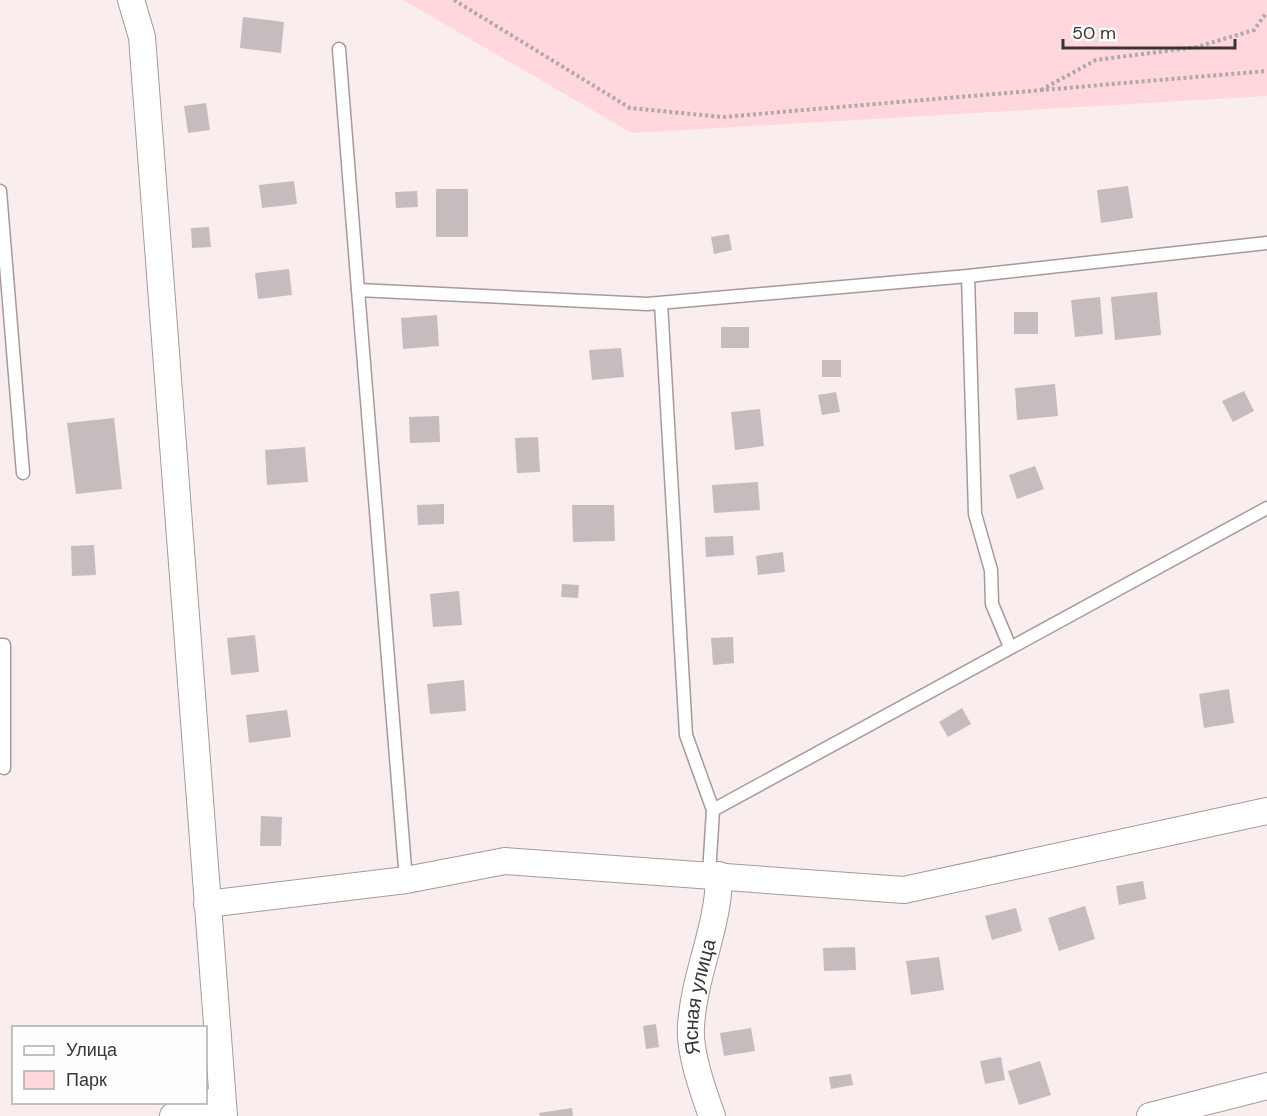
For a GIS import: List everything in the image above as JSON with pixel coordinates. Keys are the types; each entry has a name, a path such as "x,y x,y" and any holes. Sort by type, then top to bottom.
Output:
{"street":[{"path":"131,0 142,37 223,1107 173,1116"},
{"path":"207,904 406,880 505,861 904,890 1267,811"},
{"name":"Ясная улица","path":"712,1116 703,1089 690,1028 696,984 719,902 714,875"},
{"path":"1150,1116 1267,1086"}],"lane":[{"path":"339,50 406,880"},
{"path":"0,191 23,472"},
{"path":"358,290 662,303 968,276 1267,243"},
{"path":"968,276 975,514 991,570 992,604 1010,647"},
{"path":"662,303 687,735 713,810 714,875"},
{"path":"713,810 1267,508"},
{"path":"0,645 4,645 4,768"}],"path":[{"path":"454,0 630,108 722,117 1267,71"},
{"path":"1038,92 1096,60 1197,47 1254,30 1267,12"}],"green space":[{"path":"403,0 1267,0 1267,96 632,133"}],"building":[{"path":"243,17 284,22 281,53 240,48"},
{"path":"206,103 210,130 188,133 184,106"},
{"path":"294,181 297,204 262,208 259,185"},
{"path":"1128,186 1133,218 1101,223 1097,190"},
{"path":"436,189 468,189 468,237 436,237"},
{"path":"417,191 418,207 396,208 395,192"},
{"path":"209,227 211,247 192,248 191,228"},
{"path":"729,234 732,250 714,254 711,237"},
{"path":"289,269 292,295 258,299 255,273"},
{"path":"1157,292 1161,335 1115,340 1111,297"},
{"path":"1100,297 1103,334 1075,337 1071,300"},
{"path":"1014,312 1038,312 1038,334 1014,334"},
{"path":"437,315 439,346 403,349 401,318"},
{"path":"721,327 749,327 749,348 721,348"},
{"path":"621,348 624,377 592,380 589,350"},
{"path":"822,360 841,360 841,377 822,377"},
{"path":"1055,384 1058,416 1017,420 1015,388"},
{"path":"1244,391 1254,411 1233,422 1222,401"},
{"path":"836,392 840,412 822,415 818,395"},
{"path":"760,409 764,446 735,450 731,412"},
{"path":"439,416 440,442 410,443 409,417"},
{"path":"114,418 122,489 76,494 67,423"},
{"path":"538,437 540,472 517,473 515,438"},
{"path":"305,447 308,482 267,485 265,450"},
{"path":"1035,466 1044,489 1017,499 1009,475"},
{"path":"758,482 760,510 714,513 712,485"},
{"path":"444,504 444,524 418,525 417,505"},
{"path":"572,505 614,505 615,541 573,542"},
{"path":"733,536 734,555 706,557 705,537"},
{"path":"94,545 96,575 72,576 71,546"},
{"path":"783,552 785,572 758,575 756,556"},
{"path":"562,584 579,585 578,598 561,597"},
{"path":"459,591 462,625 433,627 430,594"},
{"path":"255,635 259,672 231,675 227,638"},
{"path":"733,637 734,663 713,665 711,638"},
{"path":"464,680 466,711 430,714 427,684"},
{"path":"1229,689 1234,723 1204,728 1199,694"},
{"path":"962,708 971,724 948,737 939,722"},
{"path":"287,710 291,737 249,743 246,715"},
{"path":"261,816 282,817 281,846 260,846"},
{"path":"1143,881 1146,899 1119,905 1116,886"},
{"path":"1085,906 1095,939 1059,951 1048,918"},
{"path":"1016,908 1022,931 992,940 985,916"},
{"path":"855,947 856,970 824,971 823,948"},
{"path":"939,957 944,990 911,995 906,961"},
{"path":"656,1024 659,1047 646,1049 643,1026"},
{"path":"751,1028 755,1051 724,1056 720,1033"},
{"path":"1001,1057 1005,1080 985,1084 980,1061"},
{"path":"1040,1061 1051,1095 1019,1105 1008,1071"},
{"path":"851,1074 853,1085 831,1089 829,1077"},
{"path":"572,1108 573,1116 540,1116 539,1113"}]}
